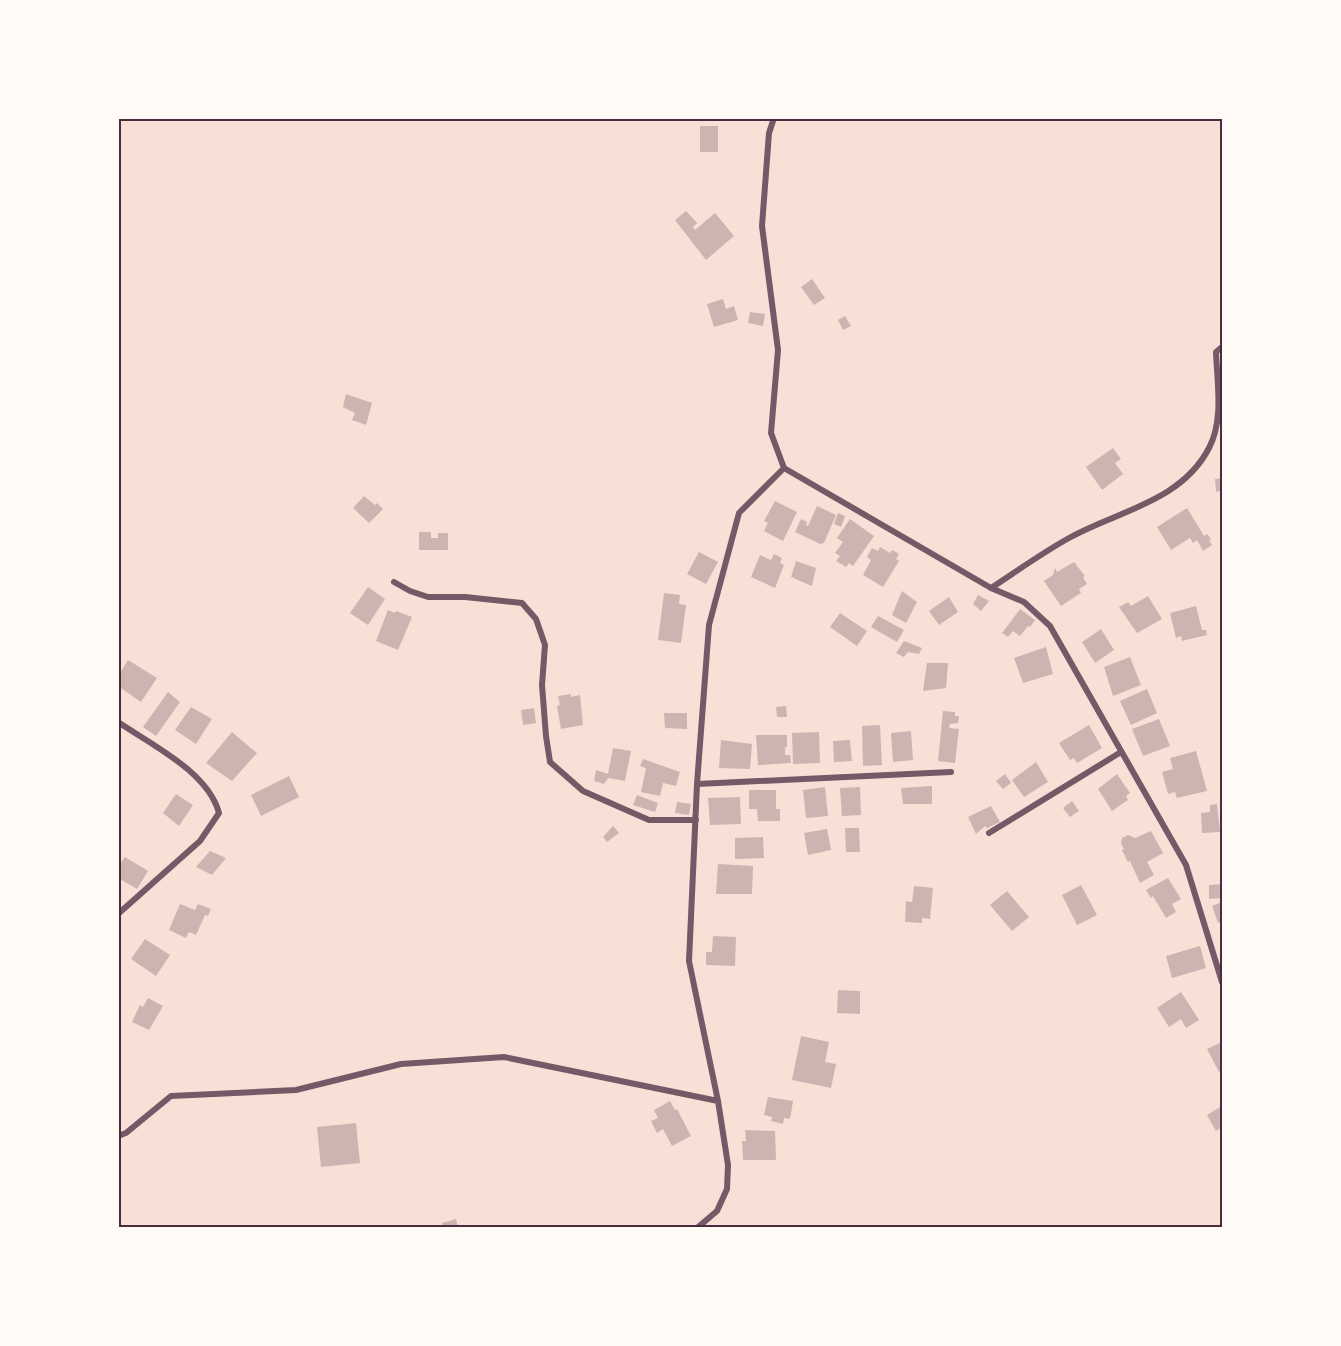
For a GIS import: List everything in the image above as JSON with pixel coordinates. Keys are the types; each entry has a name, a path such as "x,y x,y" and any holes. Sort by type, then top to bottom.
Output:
{"street":[{"path":"774,118 769,133 762,226 778,350 771,433 784,468 991,588 1024,602 1050,626 1186,865 1222,982"},
{"path":"991,588 1069,538 1160,497 1176,487 1194,469 1210,447 1218,420 1216,352 1222,347"},
{"path":"697,1227 717,1211 727,1189 728,1165 718,1101 689,961 697,784 709,625 739,513 784,468"},
{"path":"394,582 428,597 465,597 522,603 536,619 545,645 542,685 550,762 583,790 649,820 696,820"},
{"path":"118,722 190,771 205,786 216,802 219,813 200,841 118,914"},
{"path":"989,833 1121,752"},
{"path":"697,784 951,772"},
{"path":"118,1136 171,1096 296,1090 401,1064 504,1057 718,1101"}],"building":[{"path":"700,126 718,126 718,152 700,152"},
{"path":"686,211 697,223 693,227 695,230 715,213 734,236 706,260 675,220"},
{"path":"812,279 825,298 814,305 801,287"},
{"path":"723,299 726,309 734,306 738,320 714,327 707,304"},
{"path":"750,312 765,314 763,326 748,323"},
{"path":"845,316 851,326 843,330 838,320"},
{"path":"346,394 372,403 366,425 352,420 355,413 343,407"},
{"path":"1113,448 1121,459 1115,463 1123,474 1102,490 1086,467"},
{"path":"1222,478 1221,504 1220,491 1216,492 1215,479"},
{"path":"364,496 383,509 369,523 353,508"},
{"path":"775,501 797,512 783,541 764,531 768,523 764,521"},
{"path":"817,506 836,515 824,543 820,544 795,532 801,519 807,522 808,526"},
{"path":"1187,508 1204,536 1207,534 1211,539 1209,540 1212,545 1203,551 1197,540 1193,543 1190,538 1171,550 1157,527"},
{"path":"838,513 845,516 841,527 834,524"},
{"path":"850,519 874,536 853,566 849,563 846,567 836,561 840,556 835,553 843,542 837,538"},
{"path":"419,532 431,532 431,538 438,538 438,533 448,533 448,550 419,550"},
{"path":"880,547 890,553 892,550 899,554 896,559 899,561 883,587 863,575 871,560 867,557 872,548 878,551"},
{"path":"699,552 718,562 706,584 687,574"},
{"path":"774,554 782,558 780,563 784,565 775,588 751,577 760,555 771,560"},
{"path":"796,561 816,568 812,586 791,577"},
{"path":"1074,562 1085,576 1083,577 1087,584 1079,589 1081,593 1061,606 1044,581 1053,575 1055,568 1057,572"},
{"path":"368,587 385,599 368,625 350,613"},
{"path":"902,591 917,602 906,623 892,615"},
{"path":"664,593 680,595 679,604 686,605 681,643 658,640"},
{"path":"978,595 989,601 981,611 973,604"},
{"path":"1148,596 1162,619 1137,633 1119,607 1128,602 1131,606"},
{"path":"949,597 958,612 939,625 929,611"},
{"path":"1196,606 1202,630 1206,630 1207,635 1182,641 1181,636 1176,638 1170,613"},
{"path":"1020,609 1035,620 1020,636 1013,631 1008,637 1002,633"},
{"path":"388,610 412,617 398,650 376,641"},
{"path":"840,613 867,631 857,646 830,627"},
{"path":"878,616 904,630 897,642 871,627"},
{"path":"1101,629 1114,650 1095,663 1082,642"},
{"path":"904,641 922,648 919,654 908,652 904,657 896,653"},
{"path":"1046,647 1053,674 1023,683 1014,658"},
{"path":"1130,657 1141,685 1113,696 1104,667"},
{"path":"128,660 157,678 141,702 118,686 118,676"},
{"path":"927,663 948,663 946,688 923,691"},
{"path":"1147,689 1157,713 1131,725 1120,701"},
{"path":"168,692 180,702 156,736 143,727"},
{"path":"571,694 571,697 580,695 583,725 561,729 557,706 560,705 558,696"},
{"path":"786,706 787,717 777,717 776,707"},
{"path":"191,707 212,719 196,744 175,730"},
{"path":"534,708 536,723 523,725 521,710"},
{"path":"943,711 955,712 955,716 959,716 958,723 950,724 949,728 959,729 955,763 938,761"},
{"path":"664,713 687,713 687,729 665,728"},
{"path":"1159,719 1170,746 1143,756 1132,729"},
{"path":"880,725 882,765 863,766 862,726"},
{"path":"1089,725 1102,748 1077,763 1074,758 1070,760 1059,743"},
{"path":"911,731 913,760 893,762 891,733"},
{"path":"232,732 257,753 232,781 206,763"},
{"path":"819,732 820,763 793,764 792,733"},
{"path":"756,735 787,735 785,755 790,755 791,763 758,765"},
{"path":"721,740 752,744 750,769 719,768"},
{"path":"850,740 852,761 834,762 833,741"},
{"path":"613,748 631,751 625,781 608,778 604,784 594,781 596,770 608,774"},
{"path":"1196,751 1207,791 1177,798 1175,792 1168,794 1162,772 1173,769 1170,758"},
{"path":"643,759 680,772 676,786 663,783 660,796 641,792 646,768 640,766"},
{"path":"1036,762 1048,782 1024,797 1012,780"},
{"path":"1005,774 1011,783 1003,789 996,781"},
{"path":"1117,774 1130,793 1126,796 1128,800 1112,811 1098,789"},
{"path":"289,776 299,797 261,816 251,795"},
{"path":"932,786 932,804 903,804 901,788"},
{"path":"825,787 828,816 806,818 803,790"},
{"path":"860,787 861,815 842,816 840,788"},
{"path":"749,790 776,790 776,809 780,809 780,821 758,821 757,809 749,809"},
{"path":"176,794 193,805 179,826 163,813"},
{"path":"637,795 658,803 655,812 633,805"},
{"path":"740,797 741,824 710,825 708,798"},
{"path":"1072,801 1079,811 1070,817 1063,808"},
{"path":"677,802 691,804 689,815 675,813"},
{"path":"1217,804 1220,832 1202,833 1201,813 1210,812 1210,805"},
{"path":"991,806 1000,822 987,828 985,826 976,834 968,817"},
{"path":"613,826 619,833 607,842 603,837"},
{"path":"845,828 859,828 860,852 846,852"},
{"path":"827,829 831,850 808,855 804,833"},
{"path":"1151,831 1163,853 1147,862 1154,875 1140,883 1122,850 1124,849 1121,844 1122,838 1128,835 1135,838"},
{"path":"763,837 764,858 735,859 735,838"},
{"path":"210,851 226,858 212,875 196,867"},
{"path":"125,857 148,871 137,889 118,878 118,867"},
{"path":"718,864 753,866 752,894 716,894"},
{"path":"1168,878 1181,899 1172,904 1176,912 1166,918 1153,896 1151,898 1146,890"},
{"path":"1222,884 1222,898 1209,899 1209,885"},
{"path":"1081,885 1097,915 1077,925 1062,895"},
{"path":"914,886 933,888 930,919 922,918 922,923 905,922 906,901 912,902"},
{"path":"1007,891 1029,917 1012,931 990,905"},
{"path":"1222,902 1222,928 1212,906"},
{"path":"180,904 195,910 198,904 211,909 208,916 205,915 196,935 189,932 186,938 169,930"},
{"path":"713,936 736,937 735,966 706,965 706,952 712,952"},
{"path":"145,939 170,955 156,976 131,959"},
{"path":"1200,946 1206,968 1172,978 1166,956"},
{"path":"838,990 860,991 860,1014 837,1013"},
{"path":"1181,992 1199,1020 1186,1028 1181,1019 1169,1027 1157,1008"},
{"path":"148,998 163,1006 149,1030 132,1022 140,1005 143,1007"},
{"path":"801,1036 829,1042 825,1062 836,1064 831,1088 792,1080"},
{"path":"1222,1042 1222,1070 1219,1072 1207,1049"},
{"path":"768,1097 793,1101 790,1119 784,1118 783,1124 771,1121 772,1117 764,1115"},
{"path":"670,1101 675,1110 677,1109 691,1136 672,1146 663,1129 657,1133 651,1121 658,1118 654,1110"},
{"path":"1222,1106 1222,1127 1216,1131 1207,1115"},
{"path":"356,1123 360,1163 321,1167 317,1127"},
{"path":"745,1130 775,1131 776,1160 743,1160 742,1141 746,1141"},
{"path":"456,1219 458,1228 443,1228 442,1223"}]}
